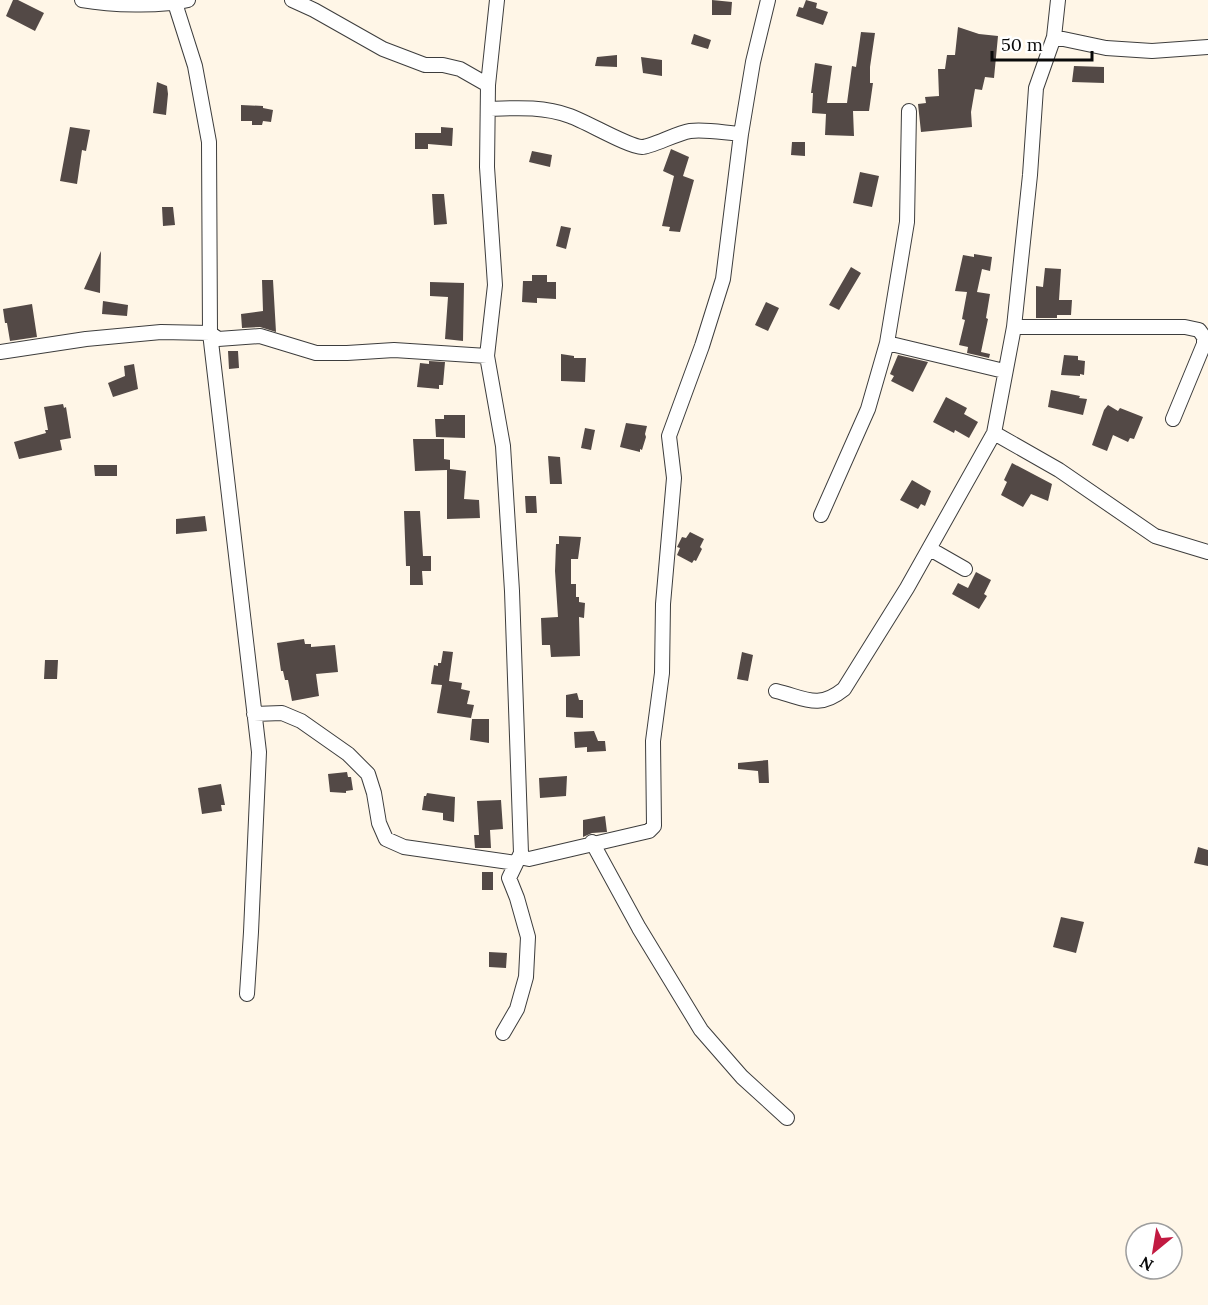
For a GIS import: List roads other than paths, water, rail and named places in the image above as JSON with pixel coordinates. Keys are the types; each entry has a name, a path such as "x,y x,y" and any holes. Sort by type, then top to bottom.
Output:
{"street":[{"path":"82,0 98,3 178,1 195,66 209,142 210,333 259,752 247,994"},
{"path":"292,0 314,10 383,50 425,65 443,65 460,69 488,85"},
{"path":"496,0 488,85 487,167 495,285 487,356 503,447 512,591 519,858 509,878 528,937 526,977 517,1009 503,1033"},
{"path":"254,714 282,713 301,721 348,754 368,774 379,823 386,839 404,847 529,859 592,842 649,831 654,826 653,741 662,673 663,604 674,478 669,436 702,346 723,279 741,134 753,62 768,0"},
{"path":"776,691 818,702 831,700 844,689 930,549 994,433 1014,327 1030,175 1036,88 1054,37 1058,0"},
{"path":"1054,37 1106,48 1152,51 1208,47"},
{"path":"488,109 552,110 643,147 692,131 741,134"},
{"path":"821,515 868,409 887,343 907,222 909,111"},
{"path":"1014,327 1185,327 1198,330 1204,337 1204,344 1173,419"},
{"path":"0,352 86,339 161,332 210,333 218,339 260,336 316,353 394,350 487,356"},
{"path":"887,343 1004,371"},
{"path":"994,433 1059,470 1155,536 1208,552"},
{"path":"930,549 964,568"},
{"path":"592,842 639,928 701,1030 742,1077 788,1118"}]}
